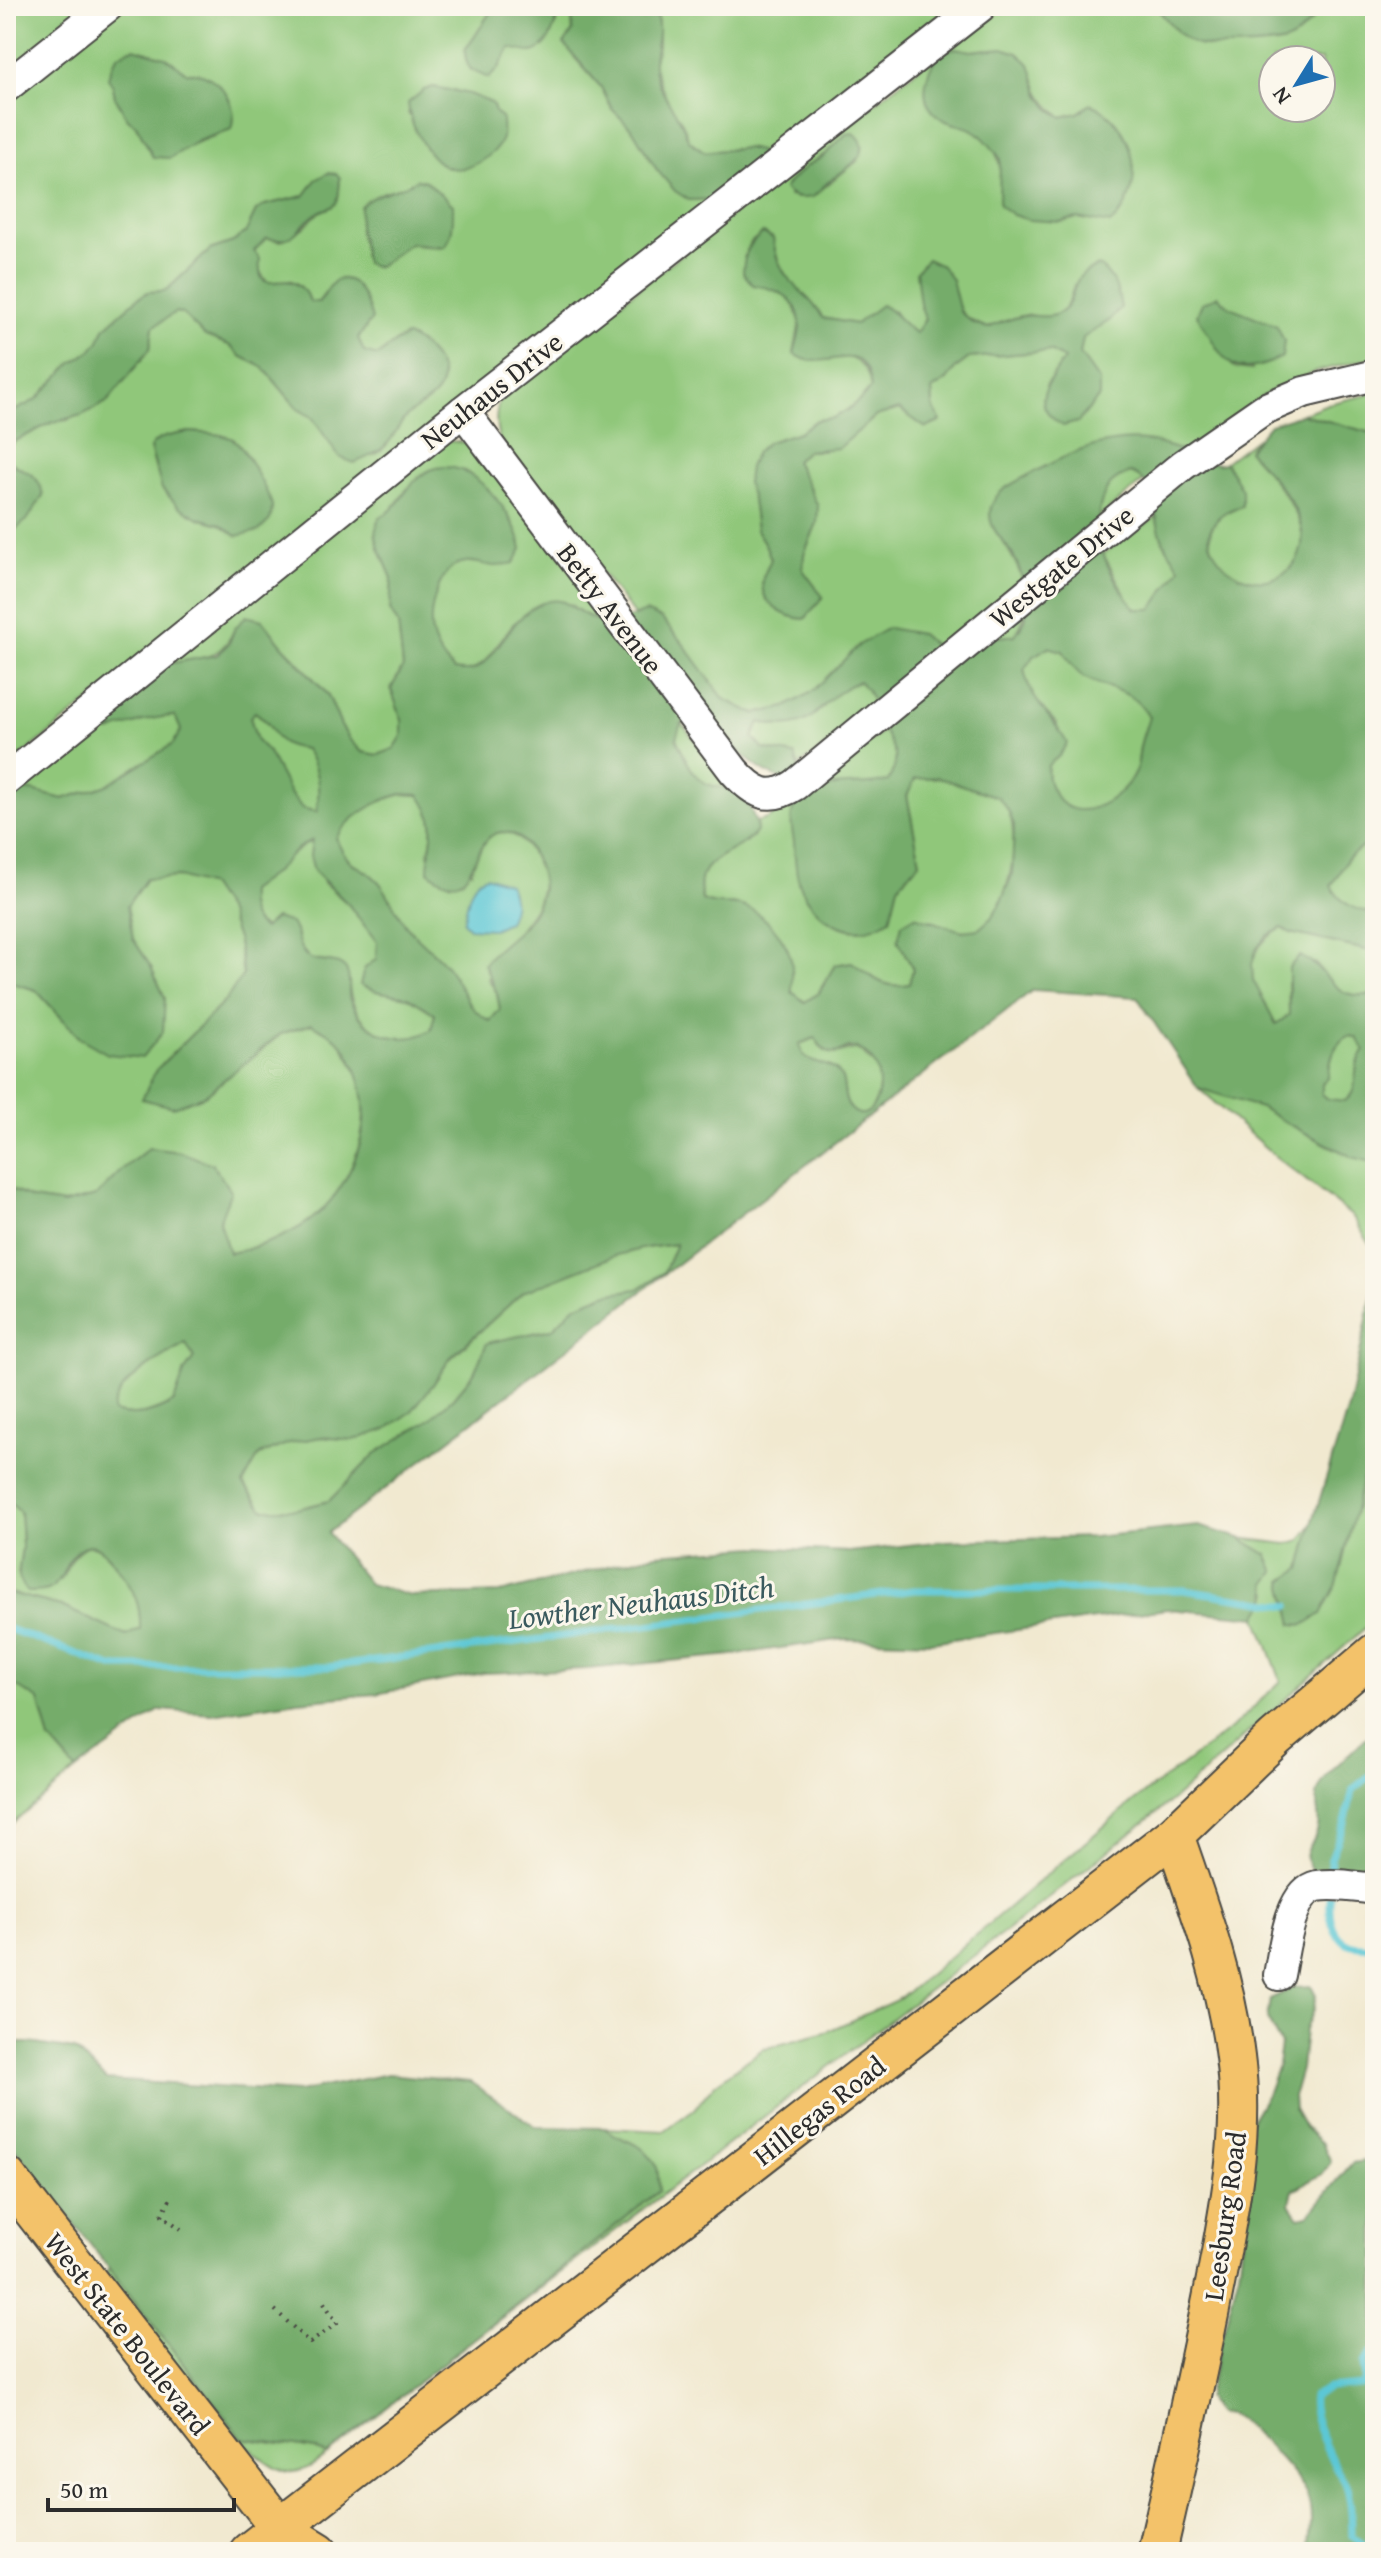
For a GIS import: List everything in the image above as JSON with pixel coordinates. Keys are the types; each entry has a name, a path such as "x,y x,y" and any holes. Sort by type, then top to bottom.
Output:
{"main road":[{"name":"Hillegas Road","path":"249,2552 283,2540 1174,1835 1275,1738 1375,1653"},
{"name":"Leesburg Road","path":"1157,2552 1200,2361 1238,2152 1235,2056 1228,2021 1208,1936 1174,1835"},
{"name":"West State Boulevard","path":"6,2176 283,2540 319,2552"}],"street":[{"path":"6,87 108,6"},
{"name":"Neuhaus Drive","path":"6,780 463,411 981,6"},
{"name":"Westgate Drive","path":"768,795 783,793 795,785 1183,465 1264,409 1304,392 1375,375"},
{"name":"Betty Avenue","path":"463,411 734,771 748,786 768,795"},
{"path":"1279,1975 1292,1916 1304,1892 1316,1886 1333,1885 1375,1889"}],"path":[{"path":"170,2199 162,2215 181,2229"},
{"path":"275,2310 310,2343 337,2323 323,2301"}],"green space":[{"path":"6,6 92,6 6,75"},
{"path":"121,6 496,6 465,49 471,70 489,78 510,47 532,52 556,24 557,13 566,8 572,16 574,57 601,87 612,109 633,130 657,170 689,200 718,199 6,768 6,537 43,496 34,476 6,458 6,449 15,441 53,422 68,420 107,402 150,349 153,327 175,312 183,314 205,336 229,345 240,356 263,367 298,409 312,417 339,456 368,456 381,451 407,416 432,398 441,380 440,371 430,354 406,336 377,356 363,352 358,338 366,328 339,279 318,302 311,302 301,287 291,281 268,282 263,277 254,251 266,238 281,241 303,228 319,212 332,207 338,200 340,178 316,180 304,196 265,205 256,211 246,232 233,242 210,250 164,291 148,292 138,298 104,328 92,350 71,364 36,400 6,415 6,99","holes":["152,54 166,59 177,66 193,86 214,137 153,157 137,126 127,118 115,97 113,86","433,87 469,94 495,112 414,123 408,113","407,186 444,247 410,243 378,267 367,264 360,207 376,195","189,432 218,434 233,439 249,459 272,505 237,536 220,524 199,518 156,471 150,448 169,436"]},
{"path":"496,6 653,6 658,28 654,61 656,78 689,139 705,152 747,148 762,152 760,165 721,199 689,200 675,191 657,170 633,130 612,109 601,87 564,44 573,31 572,16 566,8 557,13 553,31 542,47 531,52 510,48 489,78 473,71 466,61 465,49"},
{"path":"653,6 963,6 760,165 762,153 747,148 705,152 689,140 659,82 653,63 658,47 658,18"},
{"path":"998,6 1154,6 1178,32 1195,44 1257,45 1257,124 1337,124 1337,44 1267,44 1293,38 1323,6 1375,6 1375,357 1315,372 1271,391 1184,452 1135,442 1092,447 1071,454 1007,487 994,529 1017,567 1025,594 1026,608 1015,635 999,637 982,634 946,656 859,645 814,691 786,707 755,714 724,699 662,619 634,615 499,439 498,407 501,396","holes":["954,48 971,51 987,49 1030,64 1041,94 1062,117 1078,113 1091,104 1124,139 1134,168 1077,218 1061,222 1001,175 995,151 979,134 964,125","829,151 857,161 813,196 789,196 790,181","763,233 773,238 776,254 786,275 822,318 856,324 893,311 902,324 916,333 925,319 920,304 952,280 961,311 970,320 988,328 1021,316 1052,316 1068,302 1074,285 1110,320 1083,337 1080,354 1099,381 1099,397 1078,422 1046,386 1064,359 1050,351 969,358 932,390 933,407 940,422 926,428 900,409 876,416 864,427 823,451 807,451 795,461 811,490 817,523 804,554 803,570 823,597 805,619 789,616 774,608 764,595 763,578 771,559 756,530 747,483 768,442 799,432 817,420 833,418 860,400 871,388 868,375 853,359 831,354 794,354 800,321 785,293 770,287 744,257 751,242","1217,297 1230,307 1252,370 1235,368 1224,357"]},
{"path":"1154,6 1323,6 1293,38 1274,44 1202,46 1178,32"},
{"path":"134,48 165,57 188,73 198,73 216,82 224,90 233,109 232,129 198,141 170,158 153,157 137,126 127,118 115,97 108,78 116,58"},
{"path":"955,48 971,51 1003,48 1018,53 1030,64 1040,95 1049,108 1062,117 1078,113 1091,104 1107,114 1119,127 1128,142 1134,177 1130,195 1110,224 1077,218 1061,222 1029,220 1013,215 999,205 1000,158 975,131 936,115 926,99 926,80 939,52"},
{"path":"433,87 469,94 492,103 502,119 502,136 488,156 474,165 458,169 443,165 428,151 416,132 408,103"},
{"path":"854,133 861,140 862,148 856,161 813,197 797,198 784,189 846,134"},
{"path":"328,173 337,174 340,178 334,205 311,217 291,236 285,239 266,238 254,251 260,259 260,271 266,282 293,282 311,302 319,302 335,281 349,280 355,284 372,319 358,338 364,352 377,356 407,336 436,360 441,378 435,395 405,418 383,447 354,463 339,457 312,417 298,409 263,367 240,356 229,345 205,336 183,314 176,312 153,327 150,349 107,402 82,415 53,422 15,441 6,449 6,415 36,400 71,364 92,350 104,328 138,298 148,292 164,291 210,250 233,242 246,232 256,211 265,205 304,196 316,180"},
{"path":"417,179 426,181 453,205 451,232 445,247 410,243 378,267 366,264 359,230 360,207 373,197"},
{"path":"763,233 773,238 780,266 786,275 823,318 856,324 881,305 916,333 925,319 916,271 927,259 942,266 952,280 960,312 973,323 988,328 1019,317 1052,316 1061,312 1081,276 1099,266 1114,284 1121,308 1110,320 1083,338 1080,354 1099,381 1099,397 1078,422 1063,426 1052,418 1043,402 1047,386 1064,359 1050,351 969,358 932,390 933,407 941,421 926,428 899,409 876,416 839,448 807,451 795,461 818,506 817,523 804,554 803,570 823,597 805,619 789,616 774,608 764,595 763,578 771,559 756,530 747,483 749,467 756,452 768,442 799,432 817,420 833,418 860,400 871,388 868,374 857,360 809,361 794,354 800,326 794,306 777,291 753,285 743,273 748,250"},
{"path":"1218,296 1230,307 1277,326 1284,341 1282,357 1249,368 1229,362 1197,315 1202,303"},
{"path":"1375,393 1375,434 1302,414 1327,404"},
{"path":"1302,414 1375,434 1375,837 1348,858 1331,886 1349,905 1375,914 1375,952 1291,933 1282,928 1267,936 1257,948 1252,964 1253,980 1276,1024 1289,1015 1289,967 1300,956 1340,990 1349,994 1375,994 1375,1163 1352,1157 1261,1108 1198,1088 1137,997 1033,990 328,1533 369,1584 411,1596 500,1593 656,1554 756,1547 849,1552 943,1541 1093,1537 1198,1526 1240,1538 1267,1555 1275,1572 1266,1584 1267,1598 1257,1617 1167,1609 931,1642 844,1639 732,1655 587,1669 484,1673 376,1694 298,1701 212,1714 160,1710 76,1770 50,1740 39,1700 6,1680 6,1592 61,1606 126,1636 140,1629 139,1612 136,1598 125,1578 103,1551 90,1545 77,1552 58,1581 47,1590 28,1592 21,1582 20,1512 6,1498 6,1187 32,1199 64,1204 96,1196 149,1148 181,1152 212,1164 231,1191 219,1222 229,1253 240,1251 299,1228 329,1202 356,1157 364,1123 364,1106 359,1077 347,1051 335,1038 312,1024 280,1034 204,1096 173,1107 142,1099 156,1070 225,1001 243,975 238,942 228,913 210,886 179,877 146,879 127,906 133,939 151,967 165,998 163,1032 142,1058 108,1054 80,1038 36,990 6,981 6,788 63,799 105,786 173,744 181,730 175,716 154,718 95,733 88,718 166,664 217,655 229,643 235,628 246,616 262,620 328,695 341,726 362,752 378,755 394,749 402,736 402,720 391,689 403,667 398,624 390,610 392,578 375,533 379,517 396,505 418,478 434,469 451,468 468,473 483,485 508,516 522,549 514,563 495,566 460,563 441,582 432,609 432,631 439,652 454,670 471,671 481,665 519,619 549,601 564,602 589,617 603,621 646,612 662,619 724,699 755,714 786,707 813,691 859,645 888,628 921,634 945,655 982,634 999,637 1015,635 1025,620 1024,587 1013,555 992,524 991,506 1003,490 1015,482 1091,447 1125,440 1143,441 1175,448 1218,464 1226,463 1242,490 1242,506 1227,511 1215,521 1209,535 1213,549 1233,572 1249,579 1265,580 1279,576 1291,567 1299,555 1302,538 1299,519 1290,500 1248,450 1270,424","holes":["1131,473 1148,486 1159,530 1180,568 1152,609 1136,609 1112,574 1102,548 1098,521 1100,507 1107,489 1119,478","1048,647 1063,651 1080,675 1127,694 1149,717 1134,774 1125,787 1106,803 1095,808 1074,809 1064,804 1053,791 1048,780 1048,765 1059,756 1067,743 1036,700 1024,669 1034,656","859,681 872,700 895,756 888,781 818,789 805,795 795,805 792,823 800,885 815,909 838,925 863,929 890,919 898,886 920,862 907,796 915,779 937,777 998,797 1014,825 1012,875 1000,904 979,929 962,931 915,916 902,924 898,940 913,969 909,984 885,984 852,962 835,965 819,993 805,1002 792,992 789,952 767,921 745,907 702,900 700,885 709,865 757,831 752,813 742,797 732,790 702,781 690,767 676,738 681,723 711,723 755,765 787,781 800,771 795,755 763,749 753,737 760,722 794,725 815,714 833,697","255,712 279,740 305,749 317,779 317,812 302,808 291,795 268,752 257,741 250,717","402,794 419,795 432,823 428,871 444,881 456,883 464,878 481,848 497,833 507,832 516,836 535,859 542,888 536,906 526,923 484,964 497,993 500,1009 490,1021 475,1010 449,969 405,924 376,879 352,863 341,849 336,838 356,816","312,840 310,856 314,871 348,904 377,942 376,959 364,969 360,985 408,997 435,1014 431,1030 408,1038 373,1029 356,1012 350,1000 349,977 342,966 306,956 291,923 275,918 263,929 258,925 250,912 249,891 275,872 298,848","1348,1036 1356,1037 1365,1050 1358,1063 1352,1093 1345,1101 1328,1099 1322,1094 1322,1084 1328,1078 1335,1049","815,1038 829,1052 850,1048 862,1051 872,1060 877,1072 878,1096 874,1106 860,1114 852,1110 837,1071 810,1061 799,1044","676,1244 664,1272 638,1289 605,1294 575,1306 552,1329 487,1343 474,1373 453,1398 429,1420 375,1454 329,1501 297,1509 263,1509 243,1484 259,1455 289,1443 321,1437 354,1440 385,1430 411,1412 450,1358 523,1292 614,1256","186,1343 194,1358 185,1371 174,1402 145,1414 113,1412 120,1391 153,1363"]},
{"path":"189,432 229,438 244,451 272,507 270,520 259,531 237,536 220,524 199,518 178,506 162,489 150,448 162,438"},
{"path":"1258,437 1248,450 1292,507 1303,541 1299,556 1288,570 1264,581 1248,580 1234,573 1215,554 1210,543 1216,522 1226,513 1242,506 1224,463"},
{"path":"450,441 475,447 612,621 590,617 570,604 539,605 513,624 484,662 471,671 455,671 450,666 436,646 430,628 433,598 442,578 457,564 466,562 498,566 522,549 508,515 464,470 407,489 388,515 379,517 379,548 392,578 390,610 398,624 403,667 391,689 402,720 402,736 394,749 378,755 362,752 341,726 328,695 283,646 235,628 216,653 166,664 442,443"},
{"path":"6,453 9,460 36,479 43,496 27,520 6,537"},
{"path":"1131,473 1146,479 1097,519 1106,490 1115,480"},
{"path":"1156,517 1163,541 1180,568 1152,609 1136,610 1103,554"},
{"path":"1048,647 1063,651 1080,674 1127,694 1149,717 1132,778 1116,796 1095,808 1074,809 1064,804 1048,781 1048,765 1059,756 1057,724 1034,700 1024,669 1034,656"},
{"path":"859,681 870,692 876,707 798,767 795,755 763,749 752,737 760,722 776,726 821,710 844,687"},
{"path":"255,712 280,740 305,749 318,779 318,812 302,808 291,795 268,752 257,741 250,717"},
{"path":"158,716 175,716 182,730 173,744 105,786 63,799 10,788 90,723 111,732 127,724"},
{"path":"681,723 746,801 699,779 675,738"},
{"path":"884,730 896,755 889,781 873,786 799,884 816,909 830,922 848,929 866,929 890,919 898,886 920,862 907,795 915,779 944,779 998,797 1007,808 1014,844 1007,887 990,920 978,929 960,930 931,920 898,940 913,969 909,984 885,983 851,962 835,965 818,993 805,1002 792,992 791,959 733,904 717,906 702,900 700,885 703,874 717,858 748,840 757,831 756,822 767,819 817,784"},
{"path":"402,794 419,795 431,816 432,838 428,855 471,872 483,844 493,834 503,832 522,842 537,865 541,877 538,901 488,979 497,993 500,1009 490,1022 470,1004 444,963 405,924 376,879 346,857 336,838 348,823 365,810"},
{"path":"1375,837 1375,914 1349,905 1331,886 1348,858"},
{"path":"313,840 324,883 348,904 377,942 376,959 364,969 376,991 408,997 435,1014 431,1030 402,1038 375,1030 356,1010 349,980 334,963 310,959 299,946 296,930 266,928 254,920 250,913 249,891"},
{"path":"179,877 210,886 228,913 238,942 243,975 225,1001 156,1070 204,1096 281,1034 312,1024 341,1043 358,1075 363,1095 364,1117 355,1159 333,1197 319,1213 288,1234 229,1253 219,1222 149,1148 96,1196 64,1204 32,1199 6,1187 6,981 36,990 80,1038 165,998 151,967 133,939 127,906 146,879"},
{"path":"1282,928 1291,933 1375,952 1375,994 1354,995 1340,990 1315,963 1288,983 1289,1015 1276,1025 1273,1023 1253,981 1251,964 1262,943"},
{"path":"1348,1036 1356,1037 1365,1050 1358,1063 1354,1088 1345,1101 1328,1099 1322,1094 1322,1084 1328,1078 1335,1049"},
{"path":"815,1038 826,1052 832,1054 858,1050 878,1070 878,1094 871,1109 859,1114 852,1110 837,1071 806,1058 799,1044"},
{"path":"1198,1088 1256,1106 1331,1147 1375,1163 1375,1244 1371,1246 1353,1217 1275,1156"},
{"path":"677,1244 664,1272 638,1289 605,1294 575,1306 552,1329 487,1343 474,1373 453,1398 429,1420 375,1454 329,1501 297,1509 263,1509 243,1483 259,1455 289,1443 321,1437 354,1440 432,1386 450,1359 523,1292 614,1256"},
{"path":"1375,1281 1375,1429 1337,1584 1321,1614 1304,1625 1293,1624 1283,1581 1301,1569 1349,1405"},
{"path":"186,1343 194,1358 185,1371 174,1402 144,1414 113,1412 120,1391 130,1381"},
{"path":"1375,1429 1375,1619 1174,1799 435,2369 659,2191 604,2128 664,2131 694,2109 715,2084 763,2049 826,2032 901,1998 1134,1801 1231,1729 1281,1681 1257,1617 1269,1593 1265,1584 1275,1572 1267,1555 1240,1538 1287,1544 1301,1540 1312,1524 1301,1569 1283,1582 1293,1623 1337,1584"},
{"path":"6,1498 20,1512 22,1546 18,1574 61,1580 78,1551 84,1547 98,1548 107,1555 131,1588 138,1602 140,1629 126,1636 61,1606 6,1592"},
{"path":"6,1680 39,1699 50,1740 76,1770 6,1829"},
{"path":"1375,1730 1375,1797 1372,1805 1375,1808 1375,1877 1314,1874 1306,1855 1318,1828 1319,1788 1332,1770"},
{"path":"1311,1986 1316,1996 1305,2030 1301,2069 1293,2097 1294,2109 1304,2127 1323,2144 1331,2162 1322,2174 1293,2190 1290,2204 1299,2217 1309,2215 1352,2163 1371,2160 1375,2164 1375,2552 1308,2552 1310,2510 1302,2487 1285,2464 1249,2429 1230,2414 1218,2413 1206,2398 1239,2272 1250,2186 1247,2128 1268,2092 1278,2065 1281,2045 1267,2019 1270,1999 1295,1987"},
{"path":"6,2043 30,2043 75,2050 106,2080 298,2092 388,2074 470,2082 537,2127 604,2128 640,2147 656,2165 659,2191 327,2455 315,2449 242,2438 6,2137"},
{"path":"109,2269 242,2438 315,2449 327,2455 304,2470 288,2472 269,2463 246,2444 193,2388 143,2326 108,2280 106,2272"}],"water":[{"path":"486,876 509,884 512,912 508,922 493,929 469,928 463,922 470,895 476,883"}],"waterway":[{"name":"Lowther Neuhaus Ditch","path":"6,1628 112,1667 328,1667 914,1590 1184,1590 1289,1606"},
{"path":"1329,1875 1331,1858 1345,1823 1353,1790 1375,1772"},
{"path":"1330,1898 1331,1918 1338,1936 1352,1945 1375,1947"},
{"path":"1375,2352 1363,2364 1365,2378 1362,2385 1329,2388 1313,2396 1322,2439 1346,2485 1352,2536 1373,2547 1375,2552"}]}
